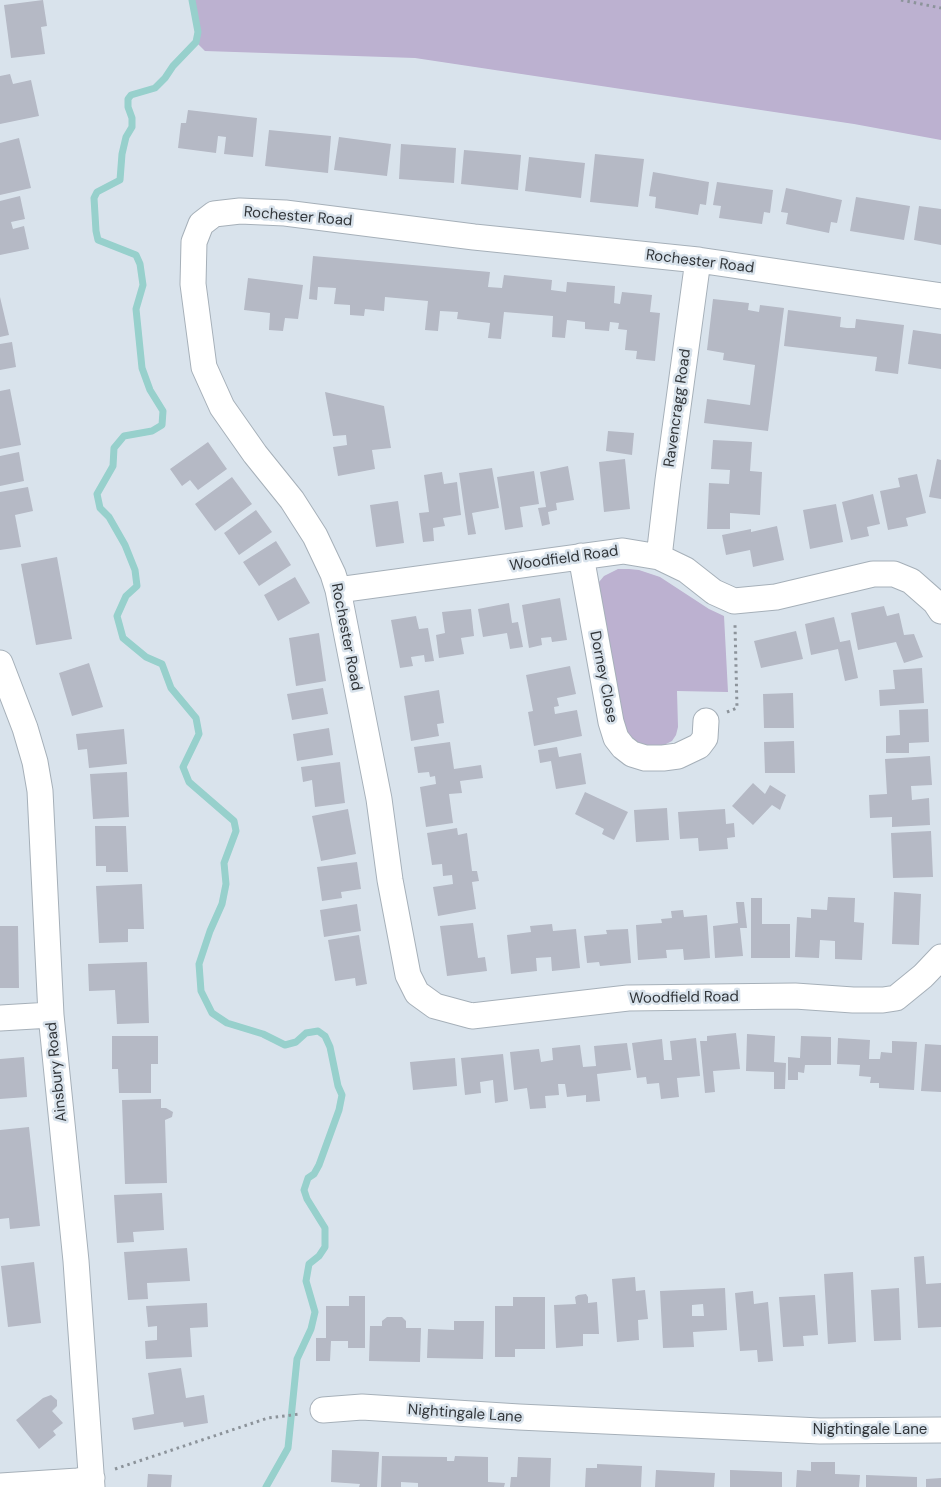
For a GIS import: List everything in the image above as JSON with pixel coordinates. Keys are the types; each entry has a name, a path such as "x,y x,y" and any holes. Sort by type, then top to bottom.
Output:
{"street":[{"name":"Rochester Road","path":"417,993 408,975 406,966 390,880 378,799 338,590 333,574 315,536 292,500 255,454 222,407 204,367 193,284 194,242 201,224 214,214 240,211 285,213 474,237 698,260 941,296"},
{"name":"Ravencragg Road","path":"659,557 698,260"},
{"name":"Woodfield Road","path":"338,590 623,550 659,557 686,570 714,592 734,602"},
{"name":"Dorney Close","path":"581,556 611,722 616,738 632,754 645,758 678,756 699,746 705,738 706,721"},
{"path":"734,602 776,597 873,574 894,574 911,581 935,602 941,611"},
{"name":"Ainsbury Road","path":"0,664 25,728 35,762 40,791 51,1015 76,1262 92,1482"},
{"name":"Woodfield Road","path":"417,993 435,1006 472,1016 628,998 795,996 883,1000 896,998 923,976 941,957"},
{"path":"0,1018 51,1015"},
{"name":"Nightingale Lane","path":"323,1410 362,1407 519,1417 820,1431 941,1430"},
{"path":"0,1486 78,1481 92,1482"}],"path":[{"path":"901,0 941,8"},
{"path":"706,721 737,708 734,602"},
{"path":"92,1482 211,1436 268,1418 323,1410"}],"shaded area":[{"path":"192,0 941,0 941,140 854,124 415,58 205,51 196,42 198,32"},
{"path":"618,569 639,570 660,577 709,609 724,616 728,692 677,691 678,727 672,741 664,745 655,747 638,746 626,737 595,591 604,576"}],"building":[{"path":"43,0 47,26 41,27 45,54 11,58 4,5"},
{"path":"10,74 13,84 31,80 39,116 0,124 0,76"},
{"path":"188,110 257,118 253,157 224,154 226,137 218,136 216,153 178,148 181,123 186,123"},
{"path":"269,130 331,136 328,173 265,166"},
{"path":"339,137 391,144 387,176 334,170"},
{"path":"19,138 31,188 0,195 0,143"},
{"path":"401,144 456,148 454,183 399,179"},
{"path":"464,150 521,155 518,190 461,184"},
{"path":"595,154 644,159 638,207 590,202"},
{"path":"529,157 585,163 581,198 525,191"},
{"path":"653,172 709,182 706,205 700,204 698,215 655,208 656,197 649,196"},
{"path":"717,182 773,190 770,213 764,212 762,224 719,218 721,206 713,205"},
{"path":"786,188 842,200 837,223 831,222 829,233 786,224 788,213 781,212"},
{"path":"20,196 25,219 11,222 13,229 24,226 29,249 0,255 0,201"},
{"path":"856,197 910,206 904,240 850,231"},
{"path":"919,206 941,209 941,245 914,240"},
{"path":"313,256 490,272 488,287 502,288 504,275 552,280 551,290 566,292 567,282 615,286 614,303 620,304 622,292 652,295 650,312 660,313 655,361 636,359 637,351 625,350 627,330 618,329 619,323 610,322 609,331 585,329 585,322 567,320 565,338 552,337 553,316 504,312 501,339 488,338 490,323 457,319 458,312 440,311 438,331 425,330 428,301 385,297 384,311 365,309 364,316 350,315 350,305 334,304 336,288 318,287 317,300 309,299"},
{"path":"248,278 303,285 298,319 285,318 283,331 269,330 270,313 244,310"},
{"path":"0,297 9,335 0,337"},
{"path":"713,299 749,303 748,310 759,312 760,305 784,308 768,431 704,423 707,399 750,405 755,365 723,360 724,353 707,350"},
{"path":"788,310 841,317 840,327 847,328 855,328 856,319 904,325 898,374 875,371 877,357 784,346"},
{"path":"913,330 941,334 941,369 908,364"},
{"path":"12,342 16,367 0,370 0,344"},
{"path":"10,389 21,445 0,449 0,391"},
{"path":"325,392 384,406 391,448 372,450 375,469 338,476 333,447 347,445 346,435 333,436"},
{"path":"608,431 634,433 632,455 606,451"},
{"path":"713,440 752,442 750,471 762,472 760,515 730,513 730,529 707,529 709,483 729,484 730,470 711,469"},
{"path":"208,442 227,469 198,490 190,480 182,486 170,469"},
{"path":"19,452 24,481 0,486 0,456"},
{"path":"625,459 630,509 604,512 599,462"},
{"path":"937,459 941,460 941,499 929,497"},
{"path":"568,466 574,500 556,503 557,510 548,512 550,524 542,526 538,508 546,507 540,472"},
{"path":"492,468 499,508 472,513 476,534 468,535 459,473"},
{"path":"534,471 539,504 520,507 523,527 505,530 497,477"},
{"path":"442,472 444,484 457,482 461,515 443,518 445,526 433,528 434,541 423,542 419,513 429,512 424,475"},
{"path":"917,474 926,513 906,518 908,526 888,530 880,491 900,487 898,478"},
{"path":"232,477 252,504 215,531 195,504"},
{"path":"28,487 33,511 15,515 21,547 0,550 0,492"},
{"path":"873,494 880,524 867,527 869,536 851,540 842,502"},
{"path":"398,501 404,543 376,547 370,505"},
{"path":"836,504 843,542 810,549 803,510"},
{"path":"256,510 272,532 239,555 224,533"},
{"path":"777,526 784,560 753,567 750,550 726,555 722,535 751,529 751,532"},
{"path":"276,541 291,565 259,586 243,562"},
{"path":"57,557 72,639 36,645 21,564"},
{"path":"295,577 310,603 278,621 264,595"},
{"path":"560,598 567,640 552,642 551,637 541,638 542,645 529,648 522,605"},
{"path":"509,603 512,623 518,622 523,647 510,649 507,633 483,637 478,609"},
{"path":"884,606 887,616 899,613 904,635 914,634 923,657 904,663 896,642 858,650 851,613"},
{"path":"471,609 474,636 461,638 464,654 439,658 436,635 445,633 442,612"},
{"path":"416,616 419,629 428,628 434,661 425,662 424,655 411,657 413,666 400,668 391,620"},
{"path":"834,617 840,642 850,640 858,678 845,681 838,649 811,655 805,624"},
{"path":"796,631 803,659 761,668 754,641"},
{"path":"319,633 326,681 296,686 289,638"},
{"path":"89,663 103,707 72,716 59,673"},
{"path":"570,666 576,694 557,698 559,706 554,707 555,714 577,710 582,736 534,746 528,712 533,711 526,675"},
{"path":"922,668 924,703 880,706 879,690 895,689 893,670"},
{"path":"323,688 328,714 292,720 287,694"},
{"path":"439,690 444,723 437,724 439,736 411,741 404,696"},
{"path":"793,693 794,728 764,728 763,694"},
{"path":"928,709 929,742 909,743 909,753 886,753 886,736 900,735 899,710"},
{"path":"329,728 333,755 297,761 293,734"},
{"path":"124,729 127,764 89,768 87,749 78,750 76,734"},
{"path":"794,741 795,773 765,773 764,742"},
{"path":"450,742 454,769 481,765 483,778 460,781 462,793 449,794 453,823 426,827 420,787 436,784 435,776 430,777 429,772 418,773 414,747"},
{"path":"557,747 559,757 581,753 586,784 556,789 551,761 540,763 538,750"},
{"path":"930,756 932,785 911,786 912,800 929,798 930,825 892,827 892,817 870,818 869,795 887,794 885,759"},
{"path":"340,762 345,803 315,807 312,780 303,782 301,767"},
{"path":"127,772 129,817 93,819 90,774"},
{"path":"753,783 765,794 770,785 786,795 780,810 772,805 753,825 732,806"},
{"path":"585,792 628,812 614,840 602,834 604,829 575,814"},
{"path":"667,808 669,840 636,842 634,810"},
{"path":"348,809 356,854 321,861 312,816"},
{"path":"725,809 726,824 734,823 735,837 727,838 728,849 699,851 698,838 680,839 678,812"},
{"path":"95,826 126,826 128,872 106,872 106,866 96,866"},
{"path":"457,828 458,835 467,833 472,871 477,871 479,881 472,882 476,909 438,916 433,887 453,884 452,875 443,876 442,864 432,865 427,833"},
{"path":"931,831 933,877 893,878 891,833"},
{"path":"357,862 361,889 341,892 342,898 322,901 317,867"},
{"path":"142,884 144,929 128,929 128,942 99,943 96,886"},
{"path":"894,892 921,894 919,945 892,944"},
{"path":"828,897 855,898 854,922 864,923 862,960 835,959 835,941 820,940 819,958 795,957 797,917 811,918 811,909 827,910"},
{"path":"751,898 762,898 762,924 790,924 790,958 751,958"},
{"path":"736,902 744,902 747,928 740,928 743,956 715,958 713,926 738,923"},
{"path":"357,904 361,931 324,937 320,910"},
{"path":"683,910 684,917 707,915 710,958 684,960 683,949 666,950 667,958 638,960 636,925 662,923 661,919 672,918 671,911"},
{"path":"473,923 478,958 485,957 487,971 447,976 440,926"},
{"path":"552,924 553,931 576,929 580,968 552,971 551,957 536,958 537,971 511,974 507,935 531,932 530,926"},
{"path":"0,926 18,926 19,988 0,988"},
{"path":"628,929 631,963 600,966 599,962 587,963 584,936 607,934 606,930"},
{"path":"359,935 367,984 356,986 355,978 335,981 328,940"},
{"path":"147,962 149,1023 117,1024 115,990 89,991 88,964"},
{"path":"736,1033 740,1069 713,1071 715,1092 705,1093 700,1041 707,1041 707,1036"},
{"path":"747,1034 775,1036 774,1062 786,1063 785,1089 774,1089 774,1072 746,1071"},
{"path":"112,1036 158,1036 158,1064 151,1064 151,1093 119,1093 118,1069 112,1069"},
{"path":"801,1036 831,1037 831,1065 805,1065 804,1073 798,1072 798,1080 788,1080 788,1057 800,1058"},
{"path":"696,1038 700,1076 677,1078 679,1097 661,1099 659,1083 647,1084 646,1077 637,1078 632,1043 662,1039 664,1060 672,1060 670,1041"},
{"path":"838,1038 870,1040 869,1059 880,1059 881,1052 892,1053 892,1041 917,1042 914,1090 879,1088 879,1083 870,1083 871,1077 859,1076 860,1065 837,1064"},
{"path":"627,1043 631,1070 597,1074 600,1101 586,1102 586,1095 567,1097 565,1084 558,1084 559,1095 545,1096 546,1108 530,1109 527,1088 514,1090 510,1052 539,1049 541,1062 553,1060 552,1048 580,1045 583,1067 596,1066 594,1046"},
{"path":"925,1044 941,1045 941,1092 921,1091"},
{"path":"503,1054 508,1101 495,1103 493,1080 480,1082 481,1093 465,1095 461,1058"},
{"path":"24,1057 27,1097 0,1099 0,1059"},
{"path":"455,1058 457,1086 413,1090 410,1062"},
{"path":"161,1099 161,1108 166,1108 173,1112 172,1117 165,1120 167,1183 125,1184 122,1100"},
{"path":"29,1127 40,1226 10,1229 9,1218 0,1219 0,1130"},
{"path":"162,1193 164,1230 133,1232 134,1242 117,1243 114,1195"},
{"path":"187,1248 190,1281 147,1283 148,1299 128,1300 124,1252"},
{"path":"924,1256 926,1284 941,1283 941,1327 918,1328 914,1257"},
{"path":"34,1262 41,1323 8,1327 1,1266"},
{"path":"853,1272 856,1342 828,1344 824,1274"},
{"path":"635,1277 636,1291 645,1290 648,1319 638,1320 639,1340 617,1342 612,1279"},
{"path":"725,1288 727,1330 693,1332 694,1347 663,1348 660,1291","holes":["703,1304 704,1316 692,1316 692,1305"]},
{"path":"899,1288 901,1340 874,1341 871,1290"},
{"path":"753,1291 754,1304 768,1302 773,1361 758,1362 757,1350 740,1351 735,1293"},
{"path":"586,1294 588,1303 597,1302 599,1334 583,1334 583,1346 556,1348 554,1305 576,1304 575,1297"},
{"path":"815,1295 818,1335 803,1336 804,1346 783,1347 779,1297"},
{"path":"349,1296 365,1296 365,1348 348,1348 348,1341 331,1341 330,1361 316,1361 316,1338 326,1338 326,1306 349,1306"},
{"path":"513,1297 545,1297 545,1349 515,1349 515,1357 495,1357 495,1306 513,1306"},
{"path":"207,1303 208,1327 190,1328 192,1357 146,1359 145,1341 157,1340 157,1326 148,1327 146,1306"},
{"path":"387,1317 402,1317 406,1321 406,1328 421,1328 420,1362 369,1361 370,1326 382,1326 382,1321"},
{"path":"454,1321 484,1321 483,1359 427,1358 428,1329 454,1330"},
{"path":"181,1368 186,1398 204,1395 208,1423 184,1427 183,1422 134,1430 132,1418 154,1414 148,1373"},
{"path":"51,1395 57,1400 57,1406 52,1411 63,1423 53,1431 56,1435 39,1449 16,1420 43,1398"},
{"path":"332,1450 379,1452 377,1487 359,1487 360,1484 331,1482"},
{"path":"382,1456 447,1457 447,1461 454,1461 455,1456 488,1457 488,1482 505,1483 504,1487 418,1487 418,1483 401,1482 401,1487 381,1487"},
{"path":"518,1457 551,1458 550,1487 510,1487 511,1477 517,1477"},
{"path":"811,1462 835,1462 835,1474 860,1475 859,1487 796,1487 797,1470 811,1471"},
{"path":"597,1464 642,1466 641,1487 585,1487 586,1468 597,1468"},
{"path":"656,1470 715,1473 714,1487 655,1487"},
{"path":"730,1470 782,1472 782,1487 730,1487"},
{"path":"148,1474 172,1475 171,1487 147,1487"},
{"path":"866,1475 917,1477 917,1487 866,1487"},
{"path":"941,1478 941,1487 926,1487 926,1479"}],"waterway":[{"path":"192,0 198,32 196,42 155,88 131,95 128,99 132,127 126,137 122,154 120,180 97,192 94,198 98,240 136,255 140,264 143,285 136,309 142,368 150,390 163,411 162,425 152,431 124,436 114,448 113,466 97,494 100,508 109,517 125,545 135,570 137,586 126,596 117,616 123,638 146,657 162,664 171,688 196,718 199,734 183,767 189,782 234,821 236,831 224,863 226,884 222,904 210,931 199,964 201,991 212,1013 227,1023 263,1034 285,1045 296,1042 306,1033 318,1031 325,1036 330,1047 338,1086 342,1095 339,1110 319,1165 314,1174 308,1178 304,1190 307,1199 325,1228 325,1247 319,1256 309,1264 306,1281 315,1312 311,1329 297,1359 288,1448 266,1487"}]}
